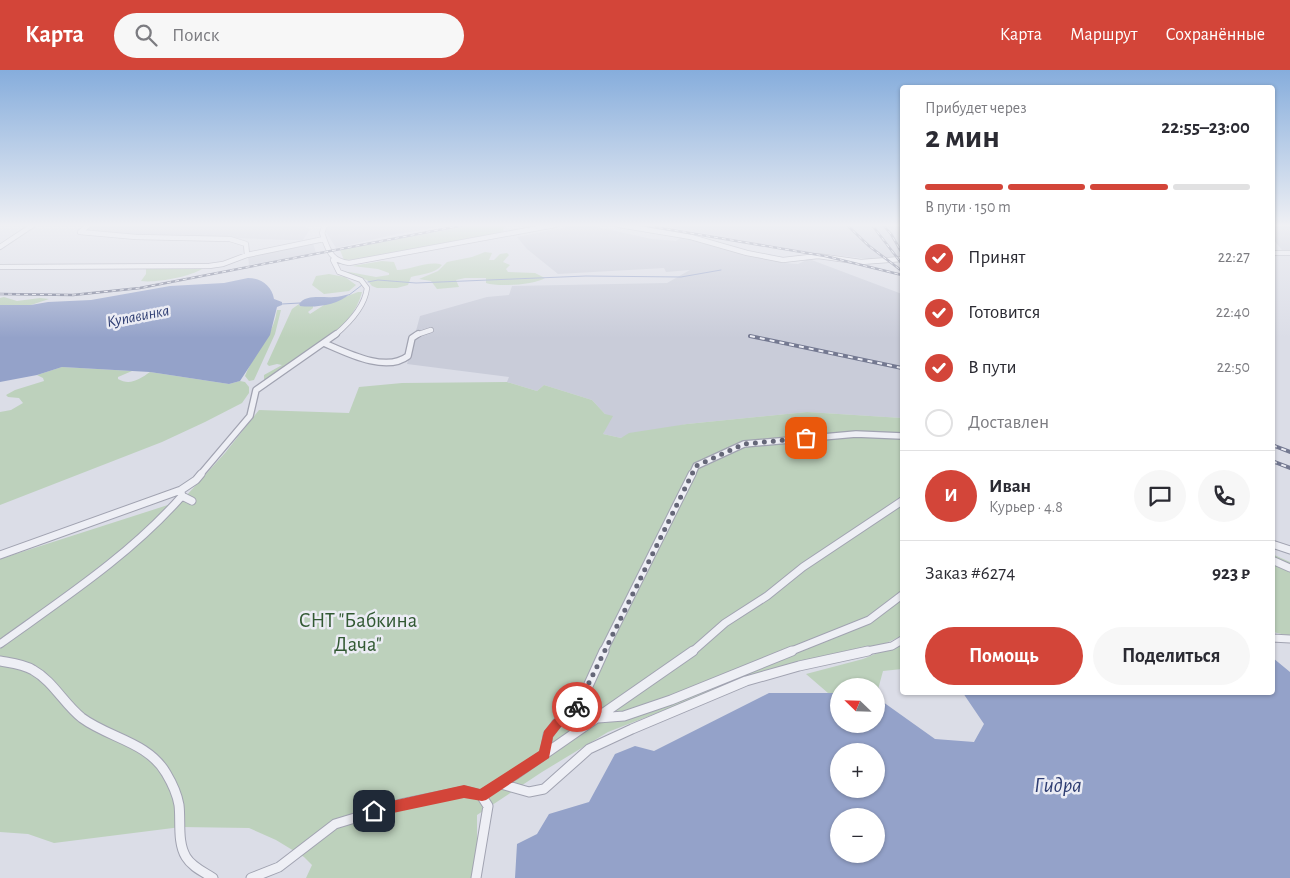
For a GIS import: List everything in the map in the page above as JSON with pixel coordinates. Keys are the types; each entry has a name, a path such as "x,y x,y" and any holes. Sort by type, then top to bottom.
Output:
{"street":[{"path":"0,267 209,266 226,263"},
{"path":"0,644 116,561 166,514 182,493 196,480 250,416 256,390 260,385 324,343 354,317 368,288 361,280 339,272 334,263"},
{"path":"324,343 350,354 379,361 400,362 408,356 412,338 420,333 431,330"},
{"path":"544,754 548,735 557,724 578,706 585,693 603,652 696,466 744,444 856,434 900,436"},
{"path":"182,493 192,500"},
{"path":"0,555 182,493"},
{"path":"251,878 279,867 336,824 361,815 401,804 464,792 482,795 598,718 698,648 725,623 767,596 803,567 900,502"},
{"path":"1275,545 1290,550"},
{"path":"1275,561 1290,568"},
{"path":"598,718 624,716 671,700 869,620 900,597"},
{"path":"1275,638 1290,639"},
{"path":"501,784 529,792 544,789 589,749 632,728 746,681 800,666 892,646 900,641"},
{"path":"0,661 24,666 36,671 53,685 68,706 86,721 107,734 134,744 151,754 164,768 176,789 182,848 186,858 213,878"},
{"path":"476,878 488,806 482,795"}],"shaded area":[{"path":"544,263 819,263 900,293 900,418 807,412 687,424 621,438 603,434 607,424 605,414 592,400 544,385 537,391 507,382 509,377 407,364 420,316 487,297 509,295 512,286 667,283 690,270 666,272 664,268 558,274"}],"green space":[{"path":"372,263 394,263 397,270 402,270 426,264 442,265 432,272 411,277 408,285 397,288 377,288 372,286 367,280 346,273 376,277 389,275 389,273 378,269 352,266"},
{"path":"446,263 505,263 510,265 506,269 508,272 535,273 545,278 525,284 507,285 486,283 486,278 465,278 456,280 459,287 437,289 431,281 419,279 438,271"},
{"path":"202,267 202,269 196,272 181,277 141,281 148,268"},
{"path":"329,274 345,277 356,285 349,291 324,294 312,285 316,276"},
{"path":"362,292 356,307 336,332 308,353 266,380 264,379 264,375 282,365 269,366 267,364 292,309 299,304 300,306 313,306 308,312 310,314 324,305"},
{"path":"4,297 17,301 40,298 49,299 31,305 0,305 0,298"},
{"path":"277,310 281,310 275,334 254,380 249,381 245,376 272,328"},
{"path":"62,367 132,371 118,377 118,379 127,382 139,379 150,372 229,384 240,381 245,382 249,387 249,393 242,403 162,442 0,505 0,412 11,410 23,403 19,398 6,395 15,390 44,381 43,378 37,375"},
{"name":"СНТ \"Бабкина Дача\"","path":"507,382 537,391 544,385 592,400 605,414 613,416 603,434 621,438 629,433 687,424 807,412 900,418 900,637 877,647 770,669 608,732 542,772 477,815 477,878 306,878 312,865 304,857 276,840 249,828 181,827 54,843 28,834 0,832 0,559 171,504 186,496 225,453 259,410 349,413 359,387 402,383"},
{"path":"1275,555 1290,562 1290,636 1275,632"},
{"path":"900,644 900,669 883,671 881,678 830,678 830,693 828,693 806,674 863,659"}],"water":[{"name":"Купавинка","path":"248,278 257,279 265,284 271,290 274,299 282,302 282,305 277,307 270,335 240,381 229,384 150,372 62,367 37,375 0,382 0,305 31,305 48,302 91,300 170,286 224,283"},
{"path":"350,294 339,301 326,305 306,307 299,304 306,299 315,297 336,297"},
{"name":"Гидра","path":"1275,660 1290,672 1290,878 515,878 517,844 537,834 549,814 589,802 615,754 635,746 654,751 769,693 830,693 830,733 885,733 885,703 935,739 974,742 984,724 964,695 1275,695"}],"waterway":[{"path":"368,282 378,280 416,283 586,276 681,277 721,270"},
{"path":"349,295 362,285"},
{"path":"282,304 300,303"}],"railway":[{"path":"0,294 73,295 140,288 270,263"},
{"path":"852,263 900,275"},
{"path":"891,263 900,269"},
{"path":"750,336 900,368"},
{"path":"1275,446 1290,452"},
{"path":"1275,462 1290,468"}],"way so far":[{"path":"577,707 696,466 744,444 806,438"}],"route":[{"path":"374,811 464,792 482,795 544,754 548,735 557,724 577,707"}]}
